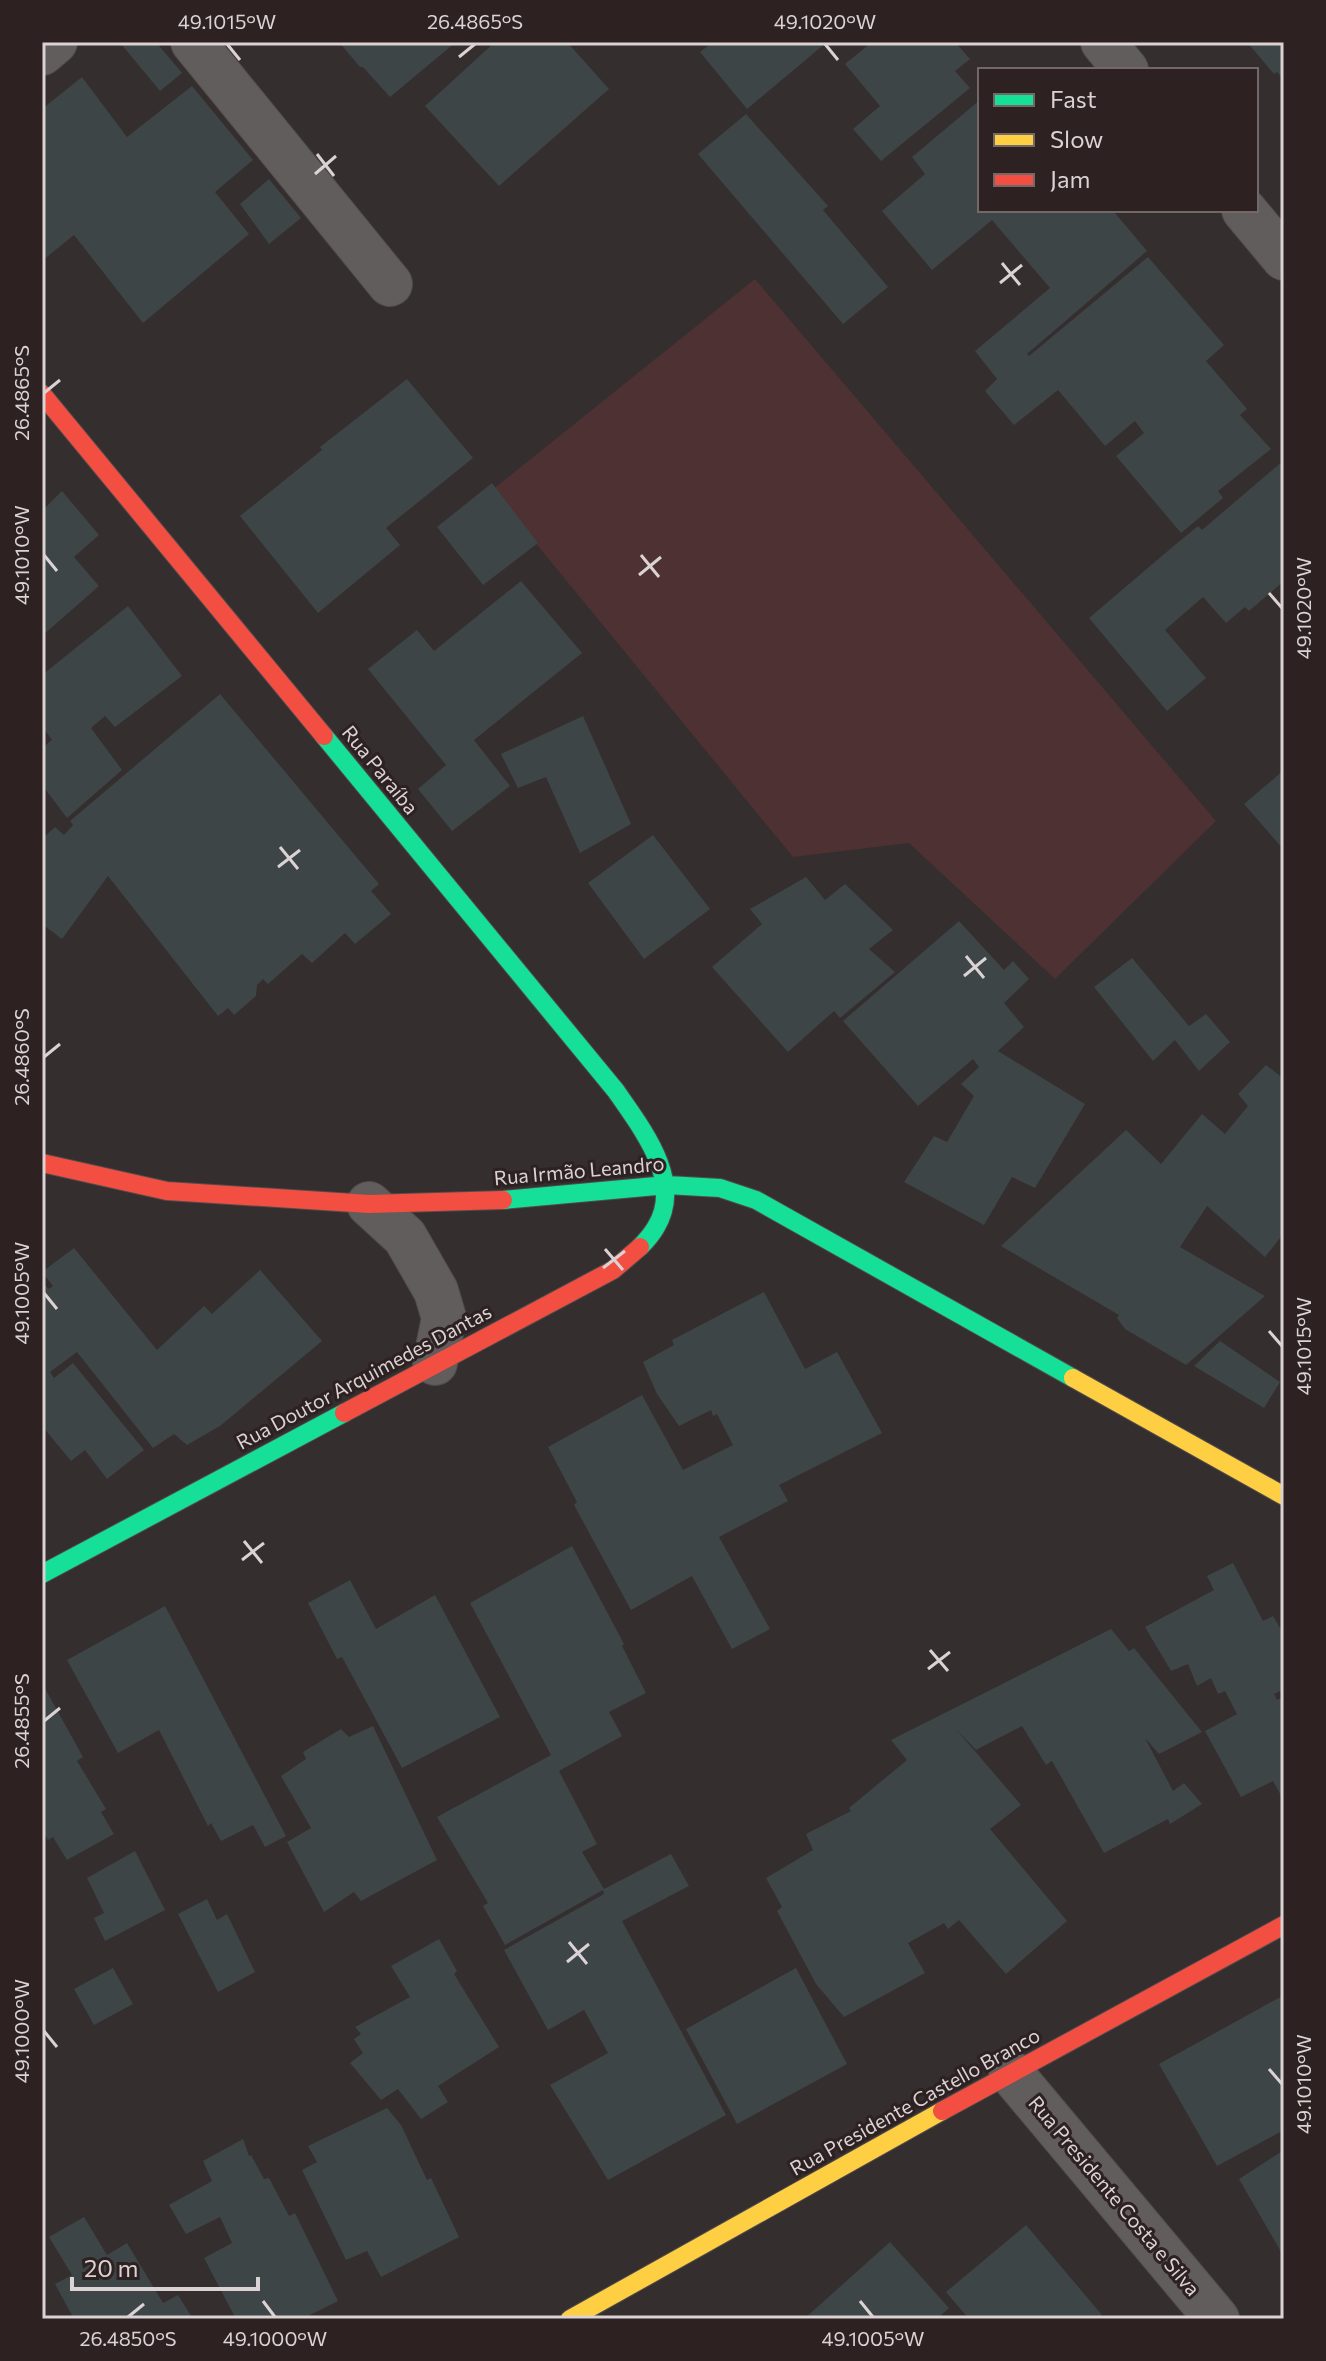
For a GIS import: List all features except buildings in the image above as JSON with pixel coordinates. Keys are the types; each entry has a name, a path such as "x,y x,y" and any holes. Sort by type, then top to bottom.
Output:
{"street":[{"path":"42,53 55,42"},
{"path":"193,42 390,284"},
{"path":"1103,42 1124,68"},
{"path":"1246,212 1284,258"},
{"name":"Rua Paraíba","path":"42,394 616,1091 646,1137 667,1185"},
{"name":"Rua Irmão Leandro","path":"42,1163 167,1191 369,1204 538,1198 667,1185 720,1188 756,1200 1284,1496"},
{"name":"Rua Doutor Arquimedes Dantas","path":"42,1574 613,1270 651,1237 663,1217 667,1185"},
{"path":"369,1204 405,1237 436,1291 444,1318 435,1363"},
{"name":"Rua Presidente Castello Branco","path":"570,2319 1284,1925"},
{"name":"Rua Presidente Costa e Silva","path":"1011,2073 1217,2319"}],"shaded area":[{"path":"755,279 1216,821 1055,979 909,843 793,857 492,490"}],"traffic: fast":[{"path":"324,736 616,1091 637,1122 656,1156 663,1174 665,1192 663,1210 656,1227 640,1247"},
{"path":"503,1200 667,1185 720,1188 756,1200 1073,1378"},
{"path":"42,1574 344,1413"}],"traffic: slow":[{"path":"1073,1378 1284,1496"},
{"path":"570,2319 942,2111"}],"traffic: jam":[{"path":"42,394 324,736"},
{"path":"42,1163 167,1191 369,1204 503,1200"},
{"path":"344,1413 613,1270 640,1247"},
{"path":"942,2111 1284,1925"}]}
